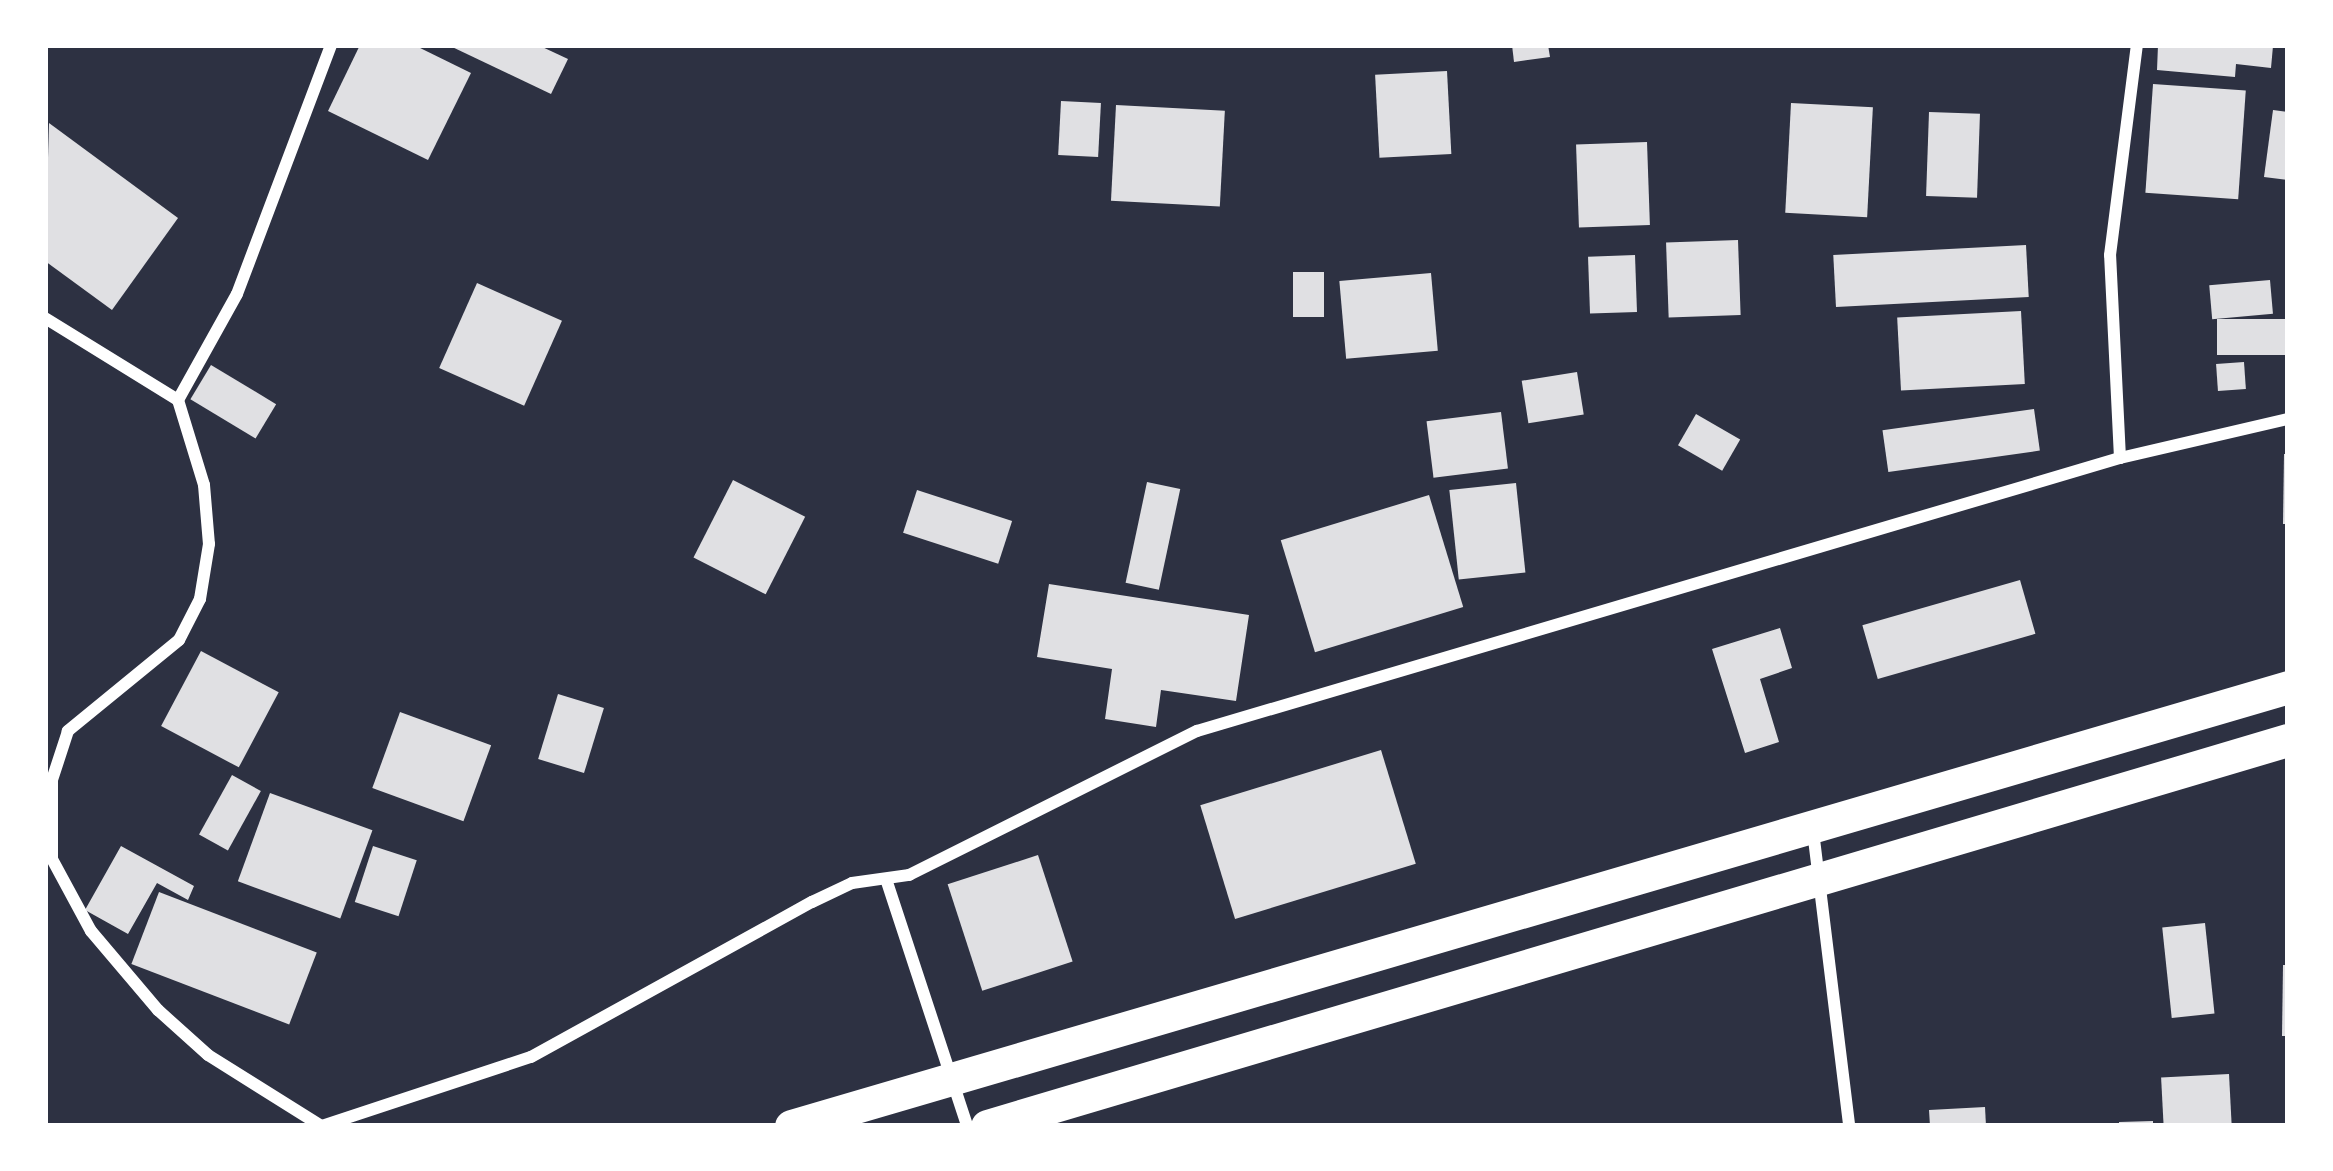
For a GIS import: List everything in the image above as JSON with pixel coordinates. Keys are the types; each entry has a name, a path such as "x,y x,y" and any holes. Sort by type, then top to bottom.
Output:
{"highway":[{"path":"791,1126 2288,687"},
{"path":"2158,724 2167,774"},
{"path":"987,1126 2288,740"}],"street":[{"path":"178,400 237,294 332,45"},
{"path":"2120,458 2110,255 2137,45"},
{"path":"45,317 178,400 204,485 209,544 200,599 179,640 68,731 49,802 52,860 91,931 158,1010 208,1055 322,1126 531,1057 812,902 852,883 887,882 1198,731 2120,458 2288,419"},
{"path":"1812,824 1849,1126"},
{"path":"887,882 967,1126"}],"building":[{"path":"360,45 414,45 471,73 428,160 328,111"},
{"path":"448,45 538,45 568,59 551,94"},
{"path":"1512,45 1548,45 1550,57 1514,62"},
{"path":"2158,45 2273,46 2271,68 2236,64 2235,77 2157,70"},
{"path":"1447,71 1451,154 1379,158 1375,75"},
{"path":"2153,84 2246,90 2238,199 2145,193"},
{"path":"1061,101 1101,103 1098,157 1058,155"},
{"path":"1791,103 1873,107 1867,217 1785,213"},
{"path":"1116,105 1225,111 1220,207 1111,201"},
{"path":"2273,110 2288,112 2288,180 2264,177"},
{"path":"1929,112 1980,114 1977,198 1926,196"},
{"path":"49,123 178,218 112,310 45,261"},
{"path":"1647,142 1650,225 1579,227 1576,144"},
{"path":"1738,240 1741,315 1669,317 1666,243"},
{"path":"2026,245 2029,297 1836,307 1833,255"},
{"path":"1635,255 1637,312 1590,314 1588,257"},
{"path":"1293,272 1324,272 1324,317 1293,317"},
{"path":"1431,273 1438,351 1346,359 1339,281"},
{"path":"2270,280 2273,314 2212,319 2209,285"},
{"path":"477,283 562,321 524,406 439,368"},
{"path":"2021,311 2025,384 1901,390 1897,317"},
{"path":"2217,319 2288,319 2288,355 2217,355"},
{"path":"2244,362 2246,389 2218,391 2216,364"},
{"path":"211,365 276,404 256,438 190,399"},
{"path":"1577,372 1584,414 1528,423 1522,381"},
{"path":"2034,409 2040,451 1888,472 1882,430"},
{"path":"1501,412 1508,469 1434,478 1427,421"},
{"path":"1696,414 1740,440 1722,471 1678,445"},
{"path":"2284,454 2288,454 2288,524 2283,524"},
{"path":"733,480 805,517 766,594 694,558"},
{"path":"1147,482 1180,489 1159,590 1126,583"},
{"path":"1516,483 1525,573 1459,580 1449,490"},
{"path":"917,490 1012,521 998,564 903,533"},
{"path":"1429,495 1463,607 1315,652 1281,540"},
{"path":"2020,580 2035,634 1878,679 1862,625"},
{"path":"1049,584 1249,615 1236,701 1161,690 1156,727 1105,719 1112,669 1037,657"},
{"path":"1780,628 1792,668 1760,679 1779,742 1745,753 1712,649"},
{"path":"201,651 279,692 239,767 161,726"},
{"path":"558,694 604,708 584,773 538,759"},
{"path":"400,712 491,745 463,821 372,788"},
{"path":"1381,750 1416,864 1235,919 1200,805"},
{"path":"232,775 261,791 228,850 199,834"},
{"path":"270,793 372,830 340,919 238,881"},
{"path":"121,846 194,886 188,900 157,883 128,934 85,910"},
{"path":"373,846 417,860 399,916 355,902"},
{"path":"1038,855 1073,962 982,991 948,884"},
{"path":"159,892 317,953 289,1024 131,964"},
{"path":"2205,923 2215,1014 2172,1018 2162,927"},
{"path":"2283,965 2288,965 2288,1036 2282,1036"},
{"path":"2229,1074 2232,1126 2164,1126 2161,1078"},
{"path":"1985,1107 1986,1126 1930,1126 1929,1110"},
{"path":"2153,1121 2153,1126 2119,1126 2119,1122"}]}
